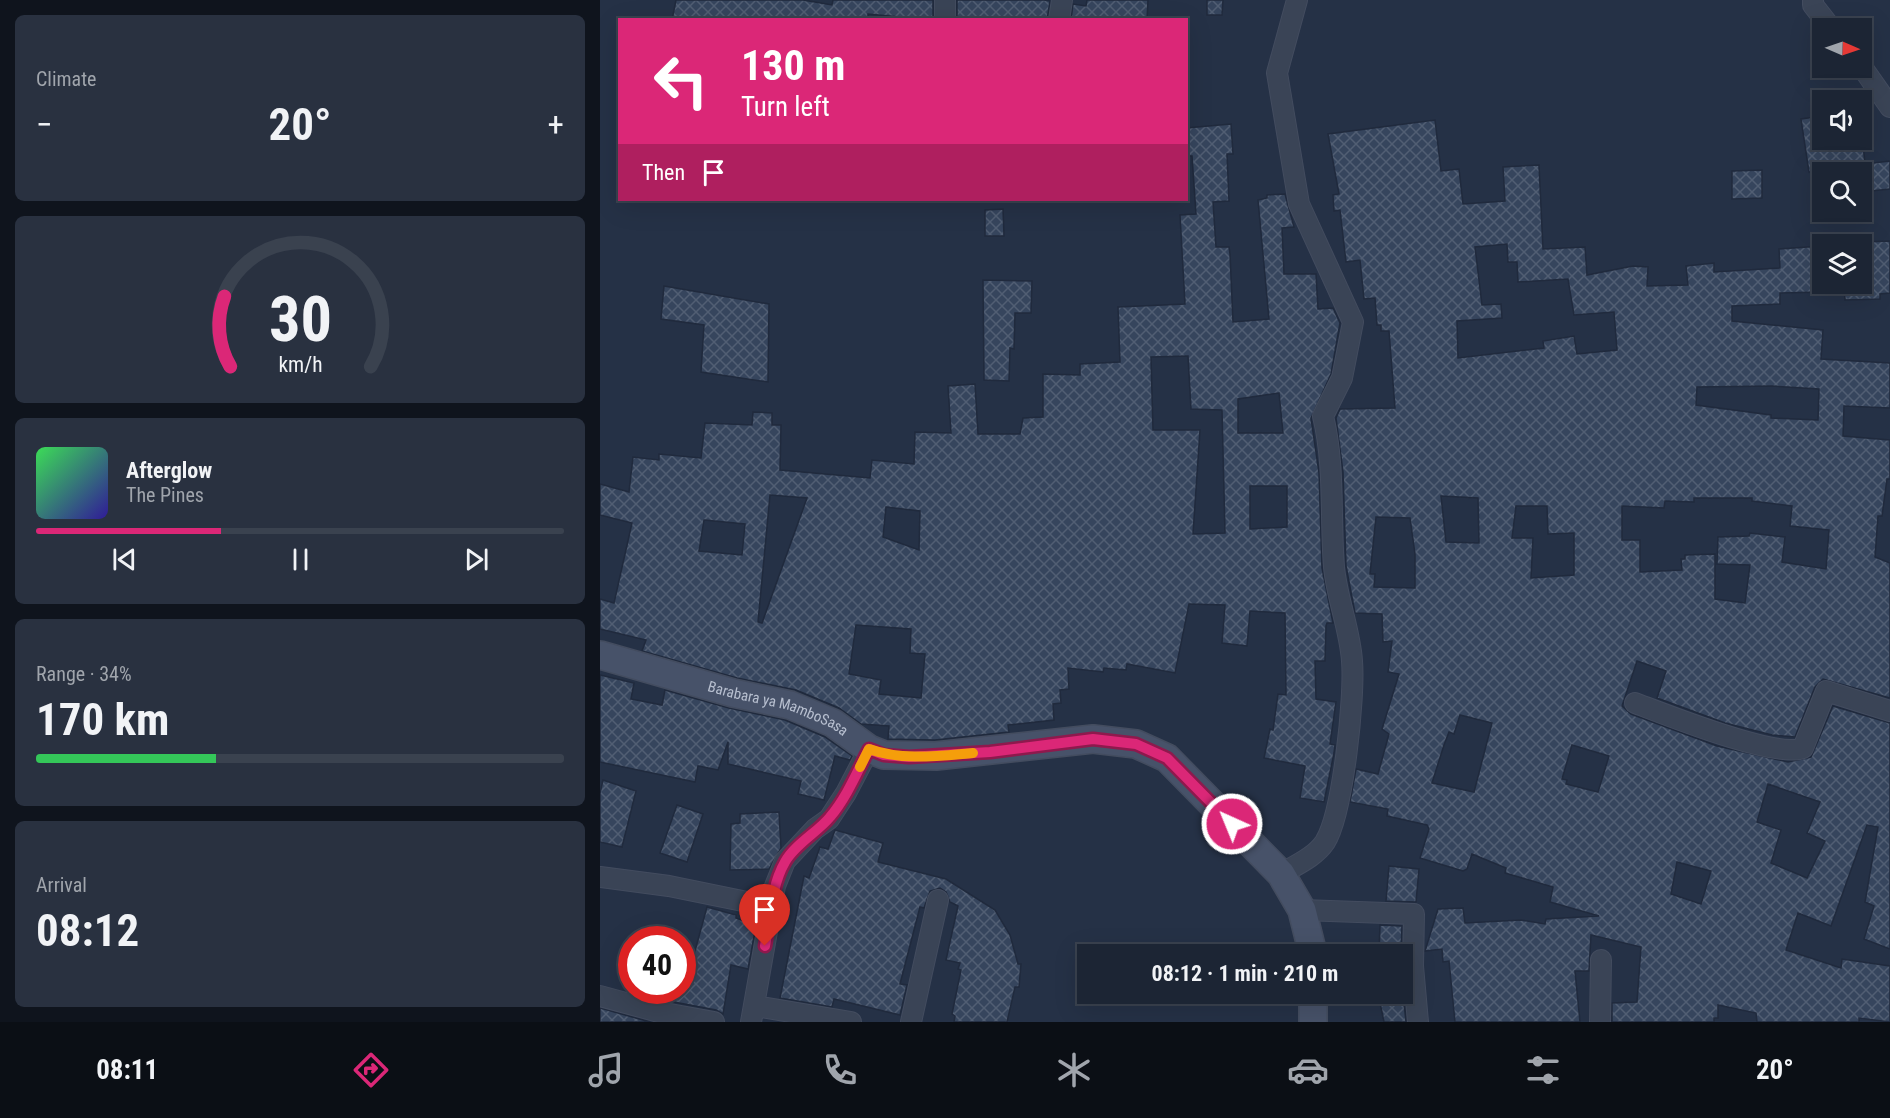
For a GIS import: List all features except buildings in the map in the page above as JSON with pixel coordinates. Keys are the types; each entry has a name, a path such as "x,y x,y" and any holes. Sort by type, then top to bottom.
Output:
{"street":[{"path":"945,0 945,18"},
{"path":"1059,18 1062,0"},
{"path":"1281,874 1314,854 1326,841 1337,806 1349,740 1353,662 1335,568 1328,439 1323,417 1342,378 1353,322 1299,204 1297,193 1277,73 1298,0"},
{"path":"1813,0 1813,5 1824,18"},
{"path":"1870,78 1890,107"},
{"name":"Barabara ya MamboSasa","path":"600,655 732,693 790,705 833,723 869,749 884,755 909,757 990,752 1093,739 1136,744 1167,758 1281,874 1302,910 1310,944"},
{"path":"1635,703 1761,745 1794,752 1803,748 1826,691 1890,711"},
{"path":"851,1022 753,1014 775,886 785,861 815,829 829,819 846,793 869,749"},
{"path":"600,877 669,886 772,906"},
{"path":"911,1022 938,900"},
{"path":"1302,910 1414,914 1413,966 1418,1022"},
{"path":"1600,1022 1601,960"},
{"path":"600,996 658,1017 714,1022"},
{"path":"1313,1004 1313,1022"}],"slow traffic":[{"path":"860,767 869,749 884,755 909,757 973,753"}],"route":[{"path":"765,946 775,886 785,861 815,829 829,819 846,793 869,749 884,755 909,757 990,752 1093,739 1136,744 1167,758 1232,824"}]}
